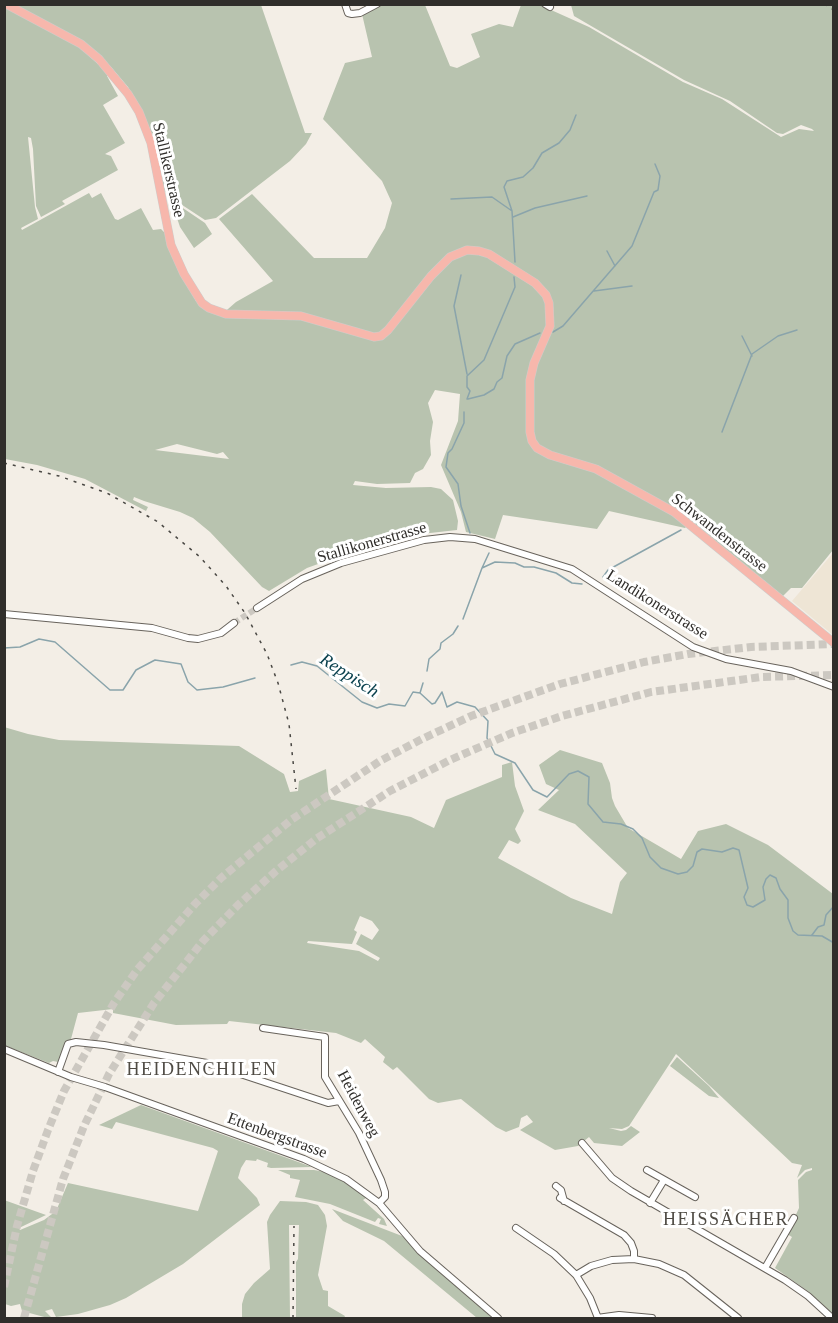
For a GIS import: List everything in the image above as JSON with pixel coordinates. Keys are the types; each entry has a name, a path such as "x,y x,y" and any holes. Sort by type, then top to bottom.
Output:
{"main road":[{"name":"Stallikerstrasse","path":"6,4 81,44 111,72 133,102 151,143 171,245 196,296"},
{"name":"Schwandenstrasse","path":"196,296 209,308 226,314 301,316 374,337 381,336 431,276 450,257 466,250 489,254 535,283 546,295 549,303 550,326 534,363 530,380 530,432 537,448 596,469 674,512 834,643"}],"street":[{"path":"345,4 348,13 352,14 360,13 377,4"},
{"name":"Stallikonerstrasse","path":"257,608 288,587 323,569 411,542 438,538 475,539 572,569"},
{"name":"Landikonerstrasse","path":"572,569 693,647 740,662 791,670 834,687"},
{"path":"4,614 156,629 198,639 221,633 234,623"},
{"name":"Heidenweg","path":"263,1028 325,1037 325,1077 359,1132 381,1180 386,1192 379,1203"},
{"path":"58,1072 68,1044 76,1042 207,1063 328,1103 339,1101"},
{"name":"Ettenbergstrasse","path":"4,1049 58,1072 319,1165 357,1185 379,1203 420,1251 498,1318"},
{"path":"582,1143 612,1178 650,1203 765,1268 804,1293 832,1318"},
{"path":"647,1170 695,1197"},
{"path":"650,1203 664,1180"},
{"path":"556,1186 561,1190 562,1199 624,1235 631,1243 634,1259"},
{"path":"765,1268 794,1218"},
{"path":"516,1228 554,1254 576,1275 590,1298 597,1318 631,1315 652,1318"},
{"path":"576,1275 604,1261 634,1259 659,1264 684,1275 738,1318"}],"shaded area":[{"path":"833,553 833,635 792,601"}],"green space":[{"path":"14,5 261,5 305,133 312,133 306,144 290,161 216,218 205,220 170,197 163,189 149,127 128,87 111,67 80,39"},
{"path":"379,5 425,5 450,66 457,68 480,57 471,34 499,24 513,27 521,5 540,5 589,27 683,82 722,99 781,137 799,129 814,131 801,125 783,134 777,133 730,101 684,80 574,16 571,5 833,5 833,550 802,588 791,588 783,596 691,522 685,528 609,511 597,529 503,515 495,539 466,532 461,512 441,465 458,421 460,394 435,390 428,403 433,422 430,441 431,455 423,469 415,473 410,483 377,484 355,481 353,485 441,489 453,500 458,521 457,530 412,535 340,556 307,568 269,591 262,587 210,532 193,518 134,497 133,500 148,507 146,511 85,479 37,465 5,459 4,7 77,45 109,74 107,76 118,96 103,105 125,143 105,154 111,156 118,170 62,201 65,204 41,217 36,206 33,149 31,138 28,137 35,207 38,219 21,228 22,230 89,193 92,198 101,193 115,219 118,220 141,208 153,230 161,229 166,234 175,263 196,301 205,309 220,316 236,302 273,281 219,219 252,194 314,258 367,258 385,228 392,203 382,181 323,119 345,63 372,57 362,14","holes":["177,444 217,454 223,452 229,459 155,450"]},
{"path":"171,200 205,223 212,234 194,248 180,227"},
{"path":"4,727 59,740 239,746 284,774 290,792 298,791 299,781 326,769 329,799 411,817 434,828 446,800 502,777 502,765 512,762 515,786 524,811 515,829 521,841 518,844 509,840 498,858 571,898 612,914 620,882 627,873 575,824 538,810 559,790 546,784 539,765 560,750 602,763 610,783 615,806 628,828 681,859 698,831 726,824 768,845 833,894 833,1317 809,1292 775,1268 792,1237 787,1234 799,1208 798,1180 812,1168 805,1170 797,1178 802,1165 792,1163 676,1054 629,1126 622,1129 609,1128 621,1131 631,1126 640,1132 622,1146 594,1143 589,1137 578,1146 555,1150 520,1130 533,1122 527,1115 521,1118 519,1127 506,1132 496,1127 461,1099 438,1103 429,1099 397,1067 393,1070 383,1062 385,1057 365,1039 361,1043 336,1033 229,1021 227,1024 176,1025 113,1013 113,1009 78,1013 71,1039 65,1045 58,1062 49,1063 6,1046","holes":["360,916 372,921 379,930 372,940 361,934 356,944 380,958 378,961 359,951 307,943 308,941 352,944 357,932 354,930"]},
{"path":"677,1057 719,1098 709,1096 670,1066"},
{"path":"141,1105 312,1167 271,1168 267,1167 268,1163 257,1159 256,1161 246,1160 238,1178 257,1198 260,1205 183,1264 126,1298 78,1314 56,1317 52,1309 45,1311 51,1317 48,1318 22,1311 20,1304 11,1306 5,1304 4,1200 46,1215 19,1228 20,1230 44,1220 56,1211 68,1183 198,1211 218,1151 116,1122 112,1129 99,1125"},
{"path":"278,1170 314,1170 334,1175 361,1192 366,1198 363,1200 384,1219 387,1226 379,1224 381,1219 378,1218 375,1222 330,1204 295,1197 300,1180 290,1178 290,1175"},
{"path":"280,1201 318,1205 325,1215 327,1226 318,1275 323,1290 328,1291 328,1306 345,1316 344,1318 296,1318 296,1262 299,1225 289,1225 290,1318 242,1318 245,1294 270,1269 267,1222"},
{"path":"332,1209 402,1236 492,1318 477,1318 384,1241 343,1221"}],"waterway":[{"path":"512,211 504,187 507,181 523,177 533,168 542,153 559,143 570,130 576,115"},
{"path":"553,332 563,326 632,246 654,192 658,190 660,176 655,164"},
{"path":"513,217 535,208 587,196"},
{"path":"451,199 492,197 512,211 515,262"},
{"path":"607,251 615,266"},
{"path":"461,275 454,306 467,374"},
{"path":"467,399 470,391 467,387 467,376 484,360 515,287 514,277"},
{"path":"594,291 632,286"},
{"path":"722,432 752,354 778,336 797,330"},
{"path":"468,399 484,395 494,389 502,378 507,356 515,344 540,333"},
{"path":"742,336 752,356"},
{"path":"464,412 464,423 448,453 446,467 458,484 461,506 470,533"},
{"path":"603,577 608,570 681,530"},
{"path":"482,568 489,553"},
{"path":"463,619 482,568 495,562 534,567 556,573 572,583 582,584"},
{"path":"427,671 429,659 458,626"},
{"name":"Reppisch","path":"4,648 20,647 39,639 55,642 110,690 123,690 136,670 155,660 181,664 188,682 197,690 223,687 255,678"},
{"name":"Reppisch","path":"291,665 302,662 317,666 362,702 377,708 389,704 405,706 413,692 420,693 432,704 442,692 447,707 457,702 475,707 488,721 487,738 495,754 515,763 533,790 547,797 569,774 578,771 589,777 588,804 603,822 621,824 633,829 642,838 650,857 661,868 678,874 687,872 693,866 697,852 702,849 722,852 733,848 739,850 748,888 744,897 747,905 753,907 765,900 763,887 770,875 776,878 788,900 788,918 793,931 798,935 822,936 834,943"},
{"path":"420,693 423,683"},
{"path":"812,935 818,927 824,925 826,915 834,906"}],"tunnel":[{"path":"234,623 257,608"},
{"path":"4,1287 17,1226 48,1130 64,1091 114,1003 137,970 195,904 221,878 291,820 380,761 422,739 471,716 560,684 644,662 688,654 751,647 834,644"},
{"path":"24,1318 63,1179 84,1126 109,1074 154,1003 203,941 238,905 316,839 390,791 450,760 512,733 562,716 651,692 761,677 834,675"}],"railway":[{"path":"824,4 834,10"},
{"path":"4,463 59,476 107,493 158,522 200,557 226,586 245,613 267,654 278,683 289,724 296,789"},
{"path":"293,1318 294,1226"}],"district":[{"name":"HEIDENCHILEN","path":"202,1070"},
{"name":"HEISSÄCHER","path":"726,1220"}]}
